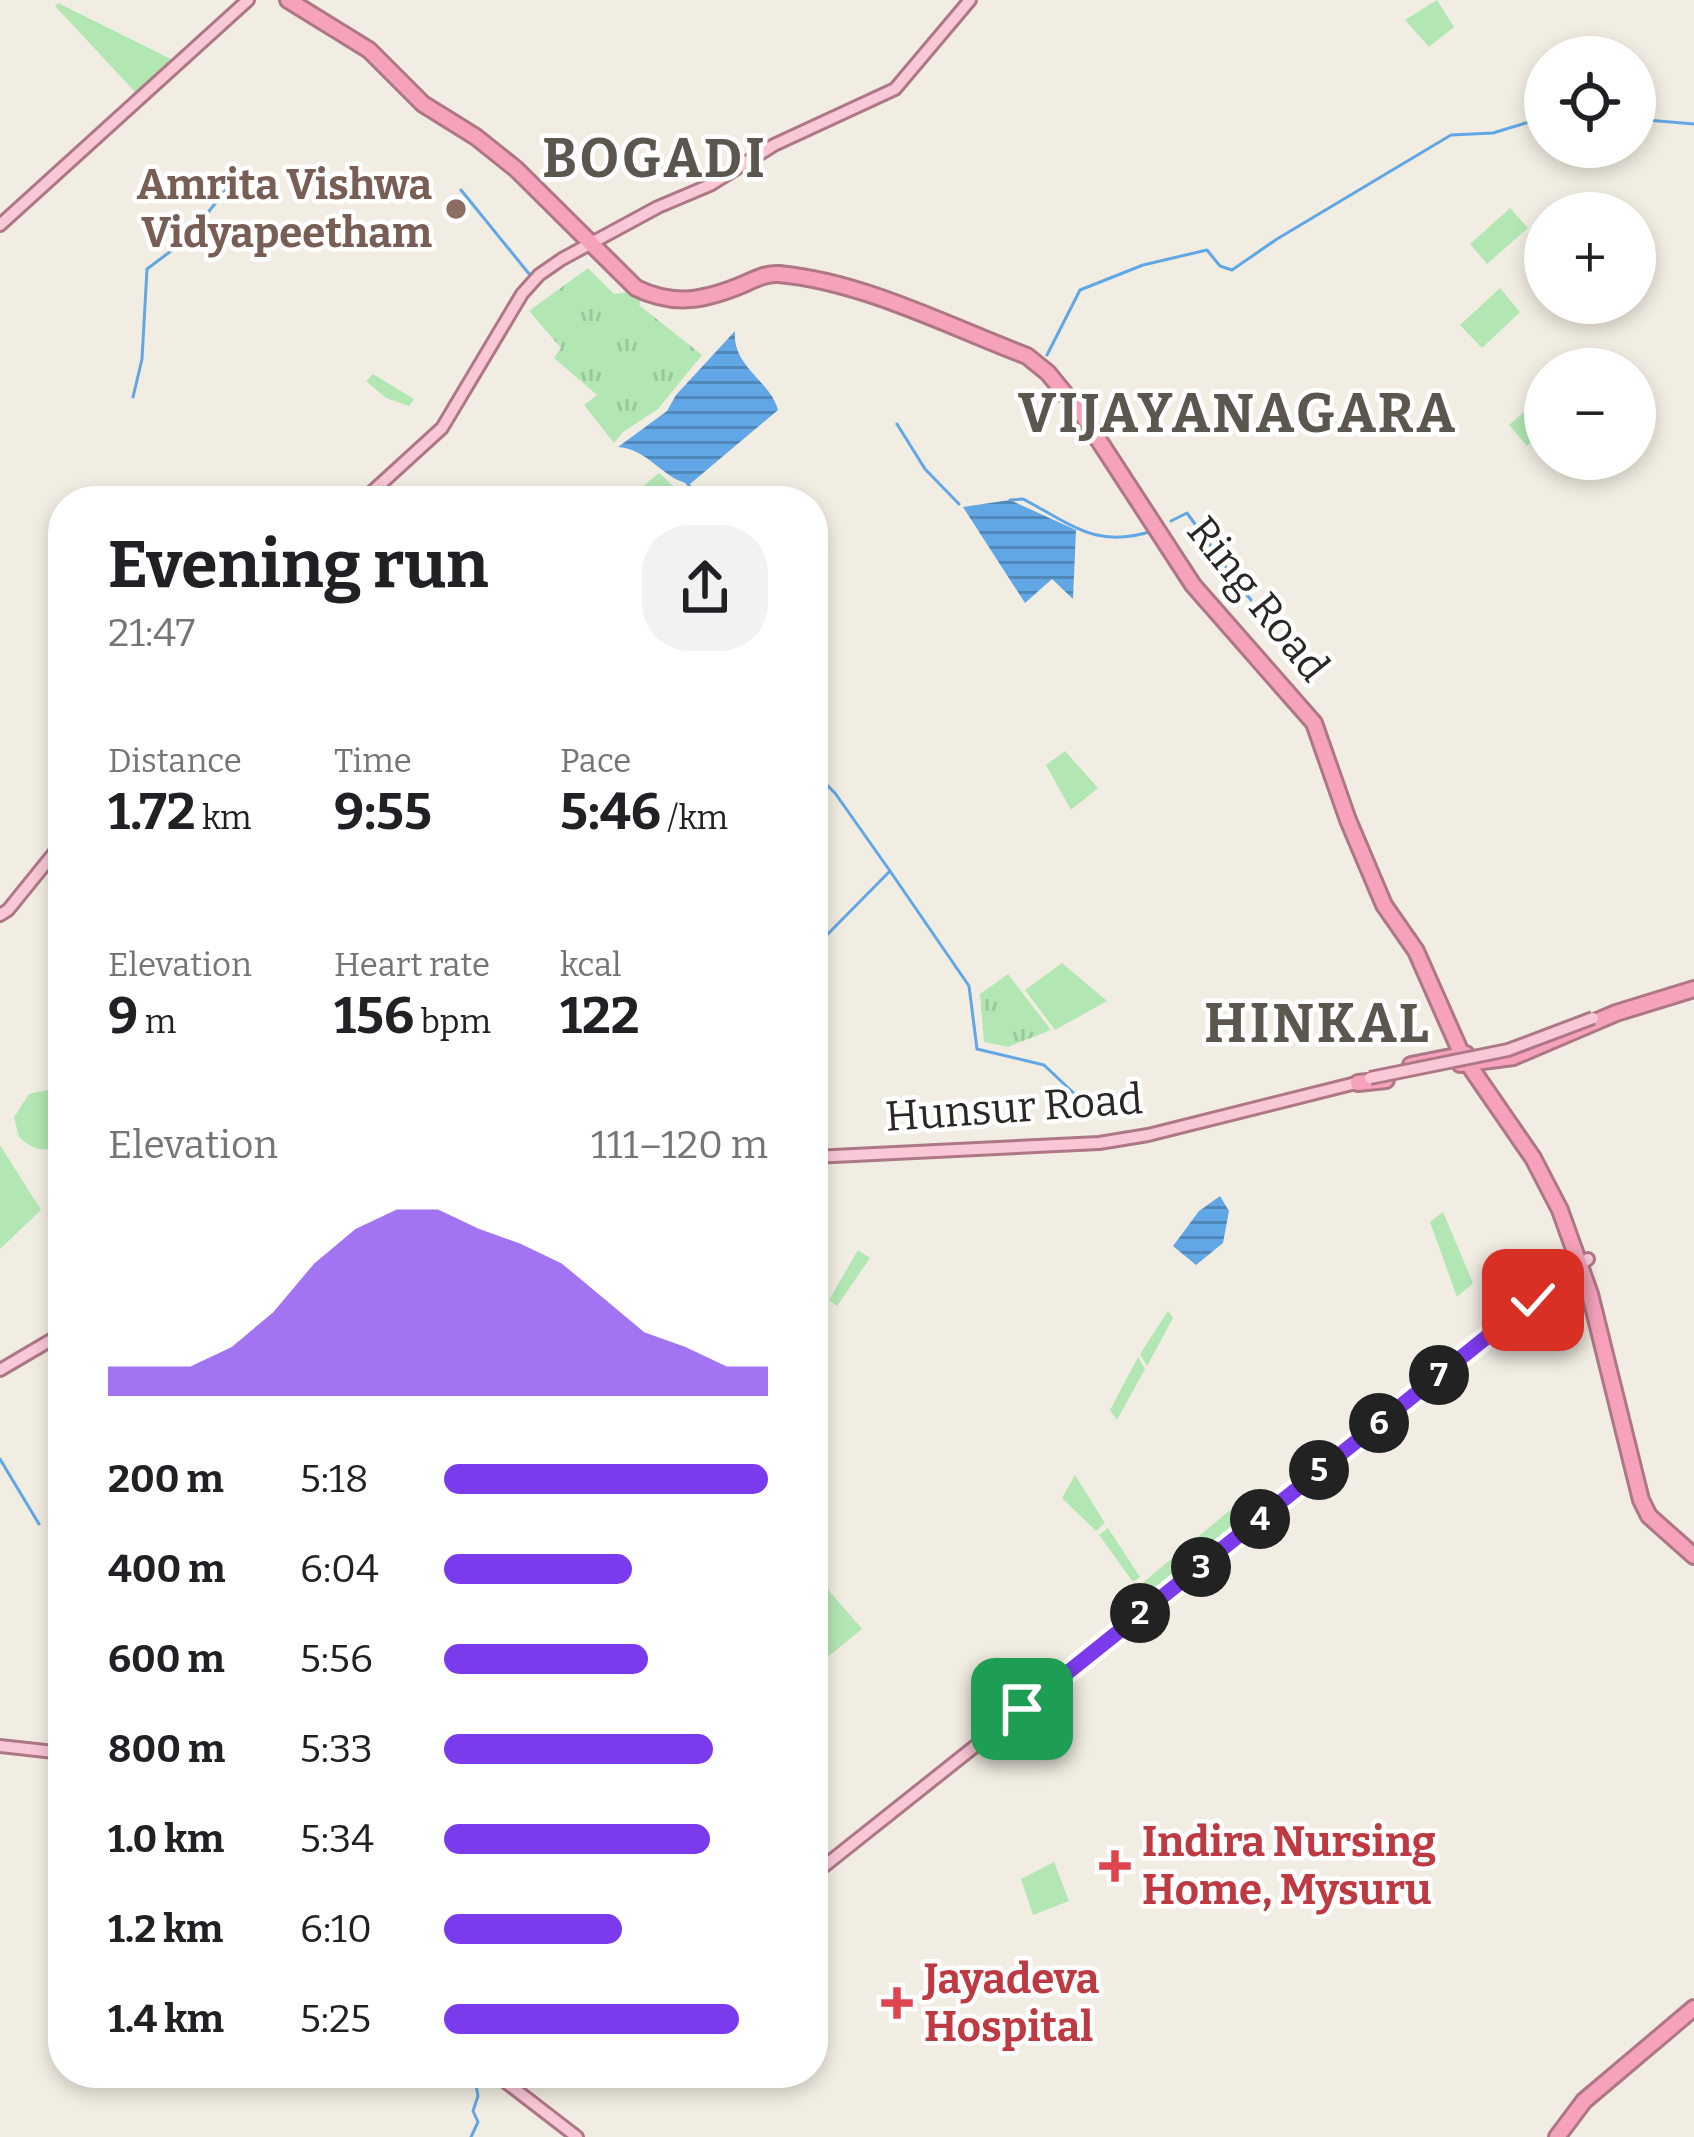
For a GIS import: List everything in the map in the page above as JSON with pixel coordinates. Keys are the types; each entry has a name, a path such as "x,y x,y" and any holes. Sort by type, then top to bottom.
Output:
{"highway":[{"name":"Ring Road","path":"288,0 369,50 423,104 476,136 563,207"},
{"name":"Ring Road","path":"298,0 373,46 421,95 478,130 563,207 637,288 651,296 696,302 772,273 867,294 1038,363 1082,416 1193,585 1306,710 1384,905 1416,951 1469,1056 1552,1177 1583,1261 1646,1498 1694,1552"},
{"path":"1364,1081 1469,1056 1513,1057 1614,1012 1694,987"},
{"path":"1561,2137 1590,2104 1694,2012"}],"main road":[{"path":"0,225 246,0"},
{"path":"377,486 442,428 530,283 594,241 772,142 889,88 968,0"},
{"path":"0,917 48,864"},
{"path":"828,1154 1100,1140 1502,1055 1614,1012"},
{"path":"828,1865 1583,1261"},
{"path":"0,1368 48,1340"},
{"path":"828,1865 1090,1656"},
{"path":"0,1746 48,1751"},
{"path":"517,2088 580,2137"}],"green space":[{"path":"1437,0 1454,27 1429,47 1405,20"},
{"path":"58,3 173,60 136,93 55,6"},
{"path":"1510,208 1524,224 1524,232 1487,264 1470,244"},
{"path":"588,268 614,294 627,292 641,301 639,305 702,355 658,409 614,443 584,405 597,395 554,358 561,348 529,311"},
{"path":"1500,288 1520,312 1482,348 1460,325"},
{"path":"373,374 414,399 409,406 386,398 366,381"},
{"path":"1524,412 1524,442 1509,425"},
{"path":"659,473 673,486 643,486"},
{"path":"1065,751 1098,788 1071,810 1046,765"},
{"path":"1062,963 1107,1001 1055,1030 1025,990"},
{"path":"1008,974 1051,1030 1008,1047 984,1042 980,994"},
{"path":"48,1090 48,1149 19,1137 14,1117 29,1094"},
{"path":"0,1145 41,1210 0,1249"},
{"path":"1443,1212 1473,1283 1457,1297 1430,1222"},
{"path":"858,1250 870,1258 837,1306 829,1300"},
{"path":"1168,1311 1173,1318 1147,1366 1140,1354"},
{"path":"1138,1357 1145,1369 1117,1420 1110,1410"},
{"path":"1075,1475 1105,1523 1096,1531 1062,1498"},
{"path":"1253,1491 1256,1519 1201,1563 1194,1540"},
{"path":"1108,1528 1140,1577 1133,1582 1099,1535"},
{"path":"1189,1544 1197,1566 1141,1610 1128,1595"},
{"path":"828,1589 862,1629 828,1657"},
{"path":"1054,1862 1069,1901 1033,1915 1021,1879"}],"water":[{"path":"735,331 739,354 778,410 690,484 638,453 618,447 667,411"},
{"path":"1010,500 1076,530 1073,599 1052,579 1025,603 963,507"},
{"path":"1220,1196 1229,1211 1223,1243 1196,1265 1173,1246 1199,1211"}],"waterway":[{"path":"1656,121 1694,124"},
{"path":"1047,355 1080,290 1143,265 1207,250 1220,266 1232,270 1451,135 1493,133 1524,123"},
{"path":"133,397 142,359 147,269 187,239 240,172"},
{"path":"461,190 530,275"},
{"path":"897,424 925,469 959,504"},
{"path":"1010,500 1023,499 1100,536 1153,531"},
{"path":"1171,521 1187,513 1231,574"},
{"path":"1232,576 1251,600"},
{"path":"828,786 890,871 828,934"},
{"path":"890,871 969,986 977,1049 1044,1065 1080,1099"},
{"path":"0,1459 39,1524"},
{"path":"471,2137 478,2122 473,2111 477,2088"}],"place":[{"name":"Amrita Vishwa Vidyapeetham","path":"456,209"},
{"name":"Indira Nursing Home, Mysuru","path":"1115,1866"},
{"name":"Jayadeva Hospital","path":"897,2003"}],"district":[{"name":"BOGADI","path":"655,159"},
{"name":"VIJAYANAGARA","path":"1238,414"},
{"name":"HINKAL","path":"1318,1024"}],"route":[{"path":"1022,1709 1533,1300"}]}
